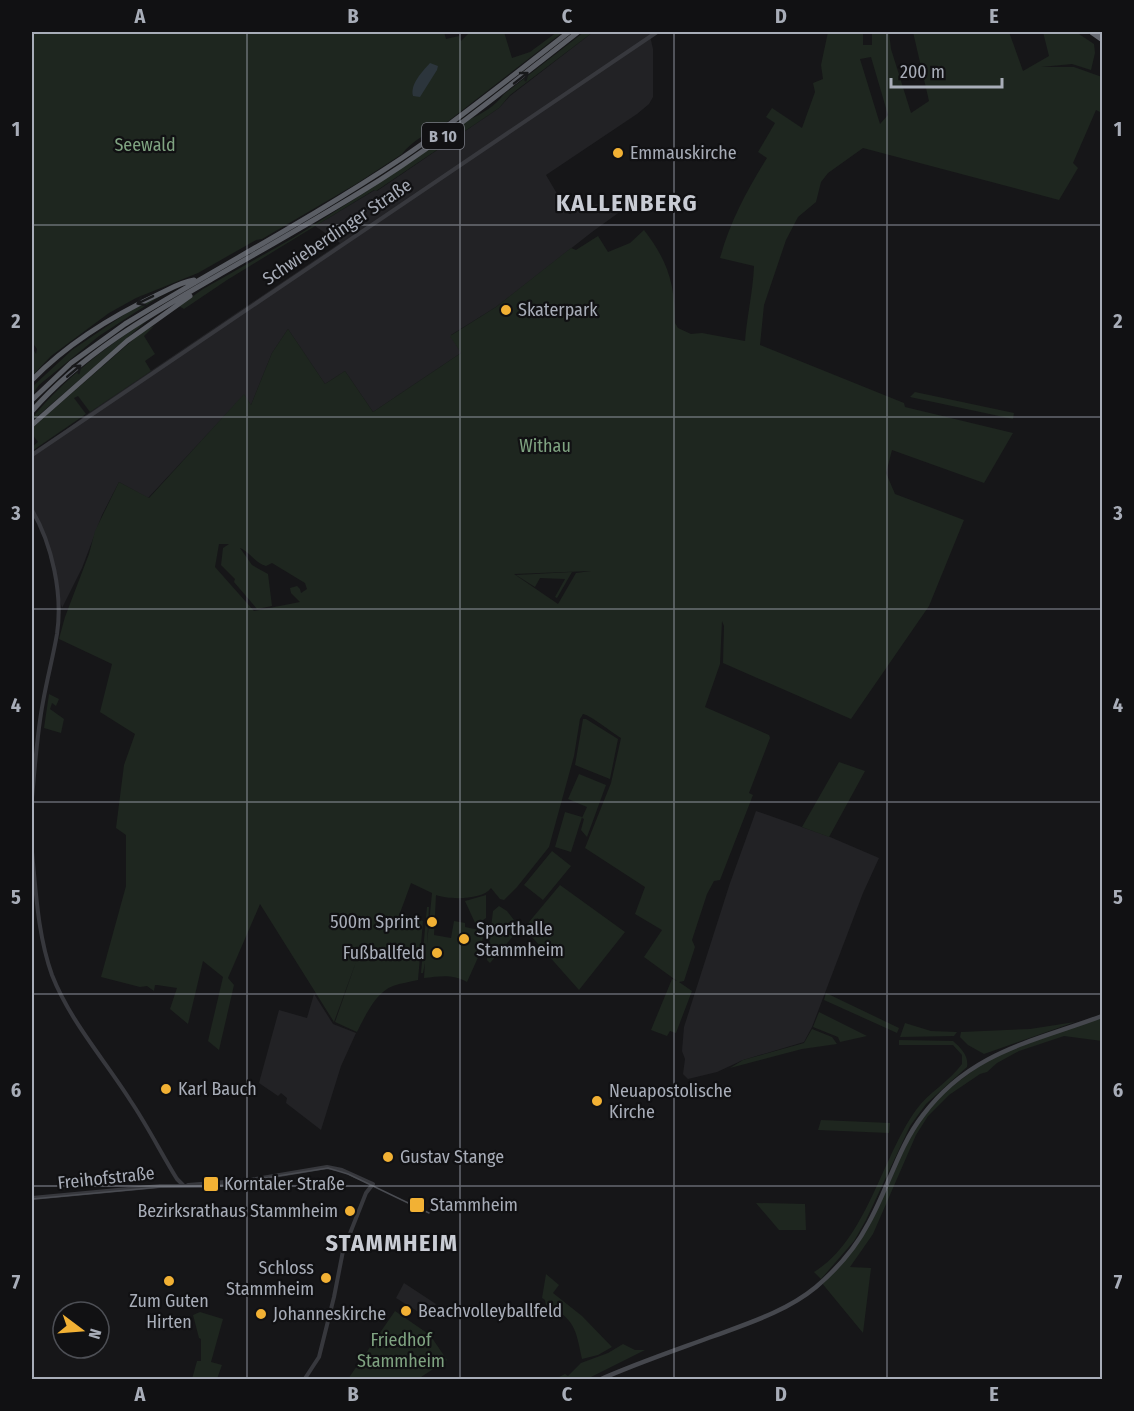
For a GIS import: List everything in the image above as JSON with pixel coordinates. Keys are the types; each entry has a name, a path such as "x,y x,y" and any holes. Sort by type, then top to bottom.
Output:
{"highway":[{"name":"B 10","path":"32,400 95,343 198,279 326,206 401,158 480,102 569,32"},
{"name":"B 10","path":"32,411 74,371 113,340 404,164 477,112 579,32"},
{"path":"1092,32 1102,39"},
{"name":"B 10","path":"32,380 67,348 106,321 144,301 198,279"},
{"name":"B 10","path":"32,425 126,341 203,288 212,279"}],"main road":[{"path":"599,1380 770,1315 807,1294 838,1266 862,1234 911,1133 923,1114 938,1097 964,1073 991,1056 1024,1042 1102,1016"}],"street":[{"name":"Schwieberdinger Straße","path":"32,455 657,32"},
{"path":"32,510 51,560 59,606 57,634 42,710 32,798"},
{"path":"32,852 43,939 58,989 80,1028 130,1099 177,1179 184,1185"},
{"name":"Freihofstraße","path":"32,1198 184,1185 214,1186 327,1167 342,1170 373,1184 366,1193 343,1251 319,1357 304,1380"},
{"path":"175,1186 177,1179"}],"shaded area":[{"path":"593,32 657,32 650,36 653,49 653,97 649,104 637,114 546,175 569,214 598,204 621,211 496,307 451,335 461,353 373,412 345,371 325,384 288,329 272,353 251,405 244,395 148,498 119,482 102,515 82,568 62,608 44,535 32,513 32,455 90,412 340,243 315,226 375,190 377,191 499,108 510,96"},
{"path":"430,63 438,66 437,70 420,97 413,96 415,83"},
{"path":"756,811 830,837 879,858 804,1042 743,1060 717,1072 688,1079 683,1074 684,1027 730,883"},
{"path":"314,994 333,1024 356,1033 341,1066 321,1130 286,1103 287,1098 281,1093 278,1096 259,1083 279,1010 307,1018"},
{"path":"404,1283 436,1304 425,1316 396,1298"}],"green space":[{"name":"Seewald","path":"32,32 444,32 446,39 459,36 461,41 470,32 504,32 512,58 530,52 557,32 563,32 442,126 420,138 402,154 356,184 198,273 136,298 109,313 51,356 32,376 32,347 36,354 37,349 32,342"},
{"path":"584,32 593,32 510,95 499,108 376,191 374,190 227,280 184,309 179,306 203,289 293,238 375,186 488,109"},
{"name":"Withau","path":"828,32 863,32 863,45 872,45 872,32 889,32 891,49 911,113 929,101 913,32 1009,32 1023,71 1049,56 1043,32 1076,32 1094,44 1095,53 1091,70 1072,64 1041,67 1074,67 1102,77 1102,102 1100,112 1096,110 1073,163 1078,168 1059,200 863,148 828,173 821,182 816,202 798,217 786,240 764,305 760,345 904,403 905,407 1013,433 984,483 892,450 886,473 895,494 964,520 929,606 851,719 723,663 724,626 722,621 720,664 705,707 769,735 770,738 749,793 753,795 720,880 714,881 707,894 692,940 695,947 684,981 679,982 692,991 676,1033 670,1031 667,1036 651,1030 672,979 677,981 644,957 662,930 635,914 645,887 585,848 611,783 621,738 583,714 549,847 517,887 504,900 500,899 491,888 474,897 449,898 436,895 434,935 451,938 454,921 465,923 465,927 484,931 480,953 467,982 452,977 424,978 425,962 423,973 421,973 427,907 429,907 427,944 432,893 411,883 400,913 423,921 418,980 393,986 381,993 357,1032 335,1022 356,962 334,1022 260,904 228,978 234,985 219,1050 208,1041 223,977 203,961 188,1024 170,1009 177,988 155,985 154,991 147,986 140,987 101,977 126,886 126,835 116,828 124,765 135,734 100,712 112,664 59,639 95,531 119,482 149,498 244,394 251,405 272,353 288,329 325,384 345,371 373,412 461,353 450,336 496,307 571,248 576,250 598,236 608,252 630,243 644,230 659,252 672,285 675,323 678,328 691,334 702,333 745,341 754,266 720,258 740,206 767,158 758,152 775,123 766,117 772,108 802,128 815,92 813,83 823,79 821,65","holes":["871,57 888,115 880,124 860,59","219,544 229,544 223,548 221,565 235,579 234,582 257,609 272,606 268,574 252,565 240,548 262,565 272,563 305,583 307,589 301,593 297,586 290,588 291,593 300,602 254,611 215,567","591,571 576,573 558,604 514,574"]},
{"path":"165,293 99,336 39,385 32,395 32,387 72,350 128,312"},
{"path":"150,318 32,421 45,403 73,376"},
{"path":"154,326 144,336 155,354 145,361 151,371 90,412 78,396 74,398 86,414 32,451 32,447 38,442 32,434 32,428 142,332"},
{"path":"915,392 1014,413 1013,419 910,397"},
{"path":"572,572 557,598 555,597 565,579 540,578 535,587 516,575"},
{"path":"49,694 59,699 56,706 52,703 50,709 64,719 61,733 44,728"},
{"path":"583,719 618,739 610,779 575,765"},
{"path":"839,762 865,771 829,837 802,827"},
{"path":"579,774 606,785 587,837 581,830 584,819 582,818 587,807 568,799"},
{"path":"565,812 582,817 571,852 555,847"},
{"path":"552,851 571,866 543,900 524,885"},
{"path":"560,885 625,932 579,990 524,928"},
{"path":"486,895 486,918 476,925 465,901"},
{"path":"499,906 507,911 520,928 490,963 487,960 493,911"},
{"path":"826,993 899,1028 897,1033 824,1000"},
{"path":"819,1012 867,1036 840,1042 838,1037 813,1027"},
{"path":"1102,1016 1102,1041 1064,1036 1019,1051 949,1095 928,1116 916,1135 873,1234 850,1267 871,1268 863,1333 821,1282 838,1266 863,1234 911,1133 938,1097 991,1057"},
{"path":"1075,1022 984,1054 968,1045 960,1037 961,1032 1030,1029"},
{"path":"905,1023 931,1031 957,1032 954,1036 900,1037"},
{"path":"812,1029 832,1037 837,1044 802,1049 730,1068 743,1060 804,1043"},
{"path":"899,1040 953,1041 966,1056 967,1067 926,1104 910,1126 854,1241 821,1279 814,1272 832,1258 860,1220 904,1129 916,1110 962,1064 962,1055 953,1045 899,1045"},
{"path":"821,1120 890,1123 889,1133 818,1130"},
{"path":"756,1203 805,1204 806,1230 779,1230"},
{"path":"546,1274 559,1285 553,1293 582,1316 612,1347 598,1355 582,1359 573,1326 563,1315 546,1305 542,1298"},
{"name":"Friedhof Stammheim","path":"395,1311 430,1335 447,1360 418,1379 348,1379"},
{"path":"200,1312 223,1319 211,1362 222,1365 217,1379 192,1379 197,1361 201,1361 201,1339 193,1315"},
{"path":"623,1344 635,1350 645,1350 587,1379 555,1379 565,1374 568,1376 581,1363 608,1353"}],"tram line":[{"path":"32,1199 160,1187 214,1186 328,1168 348,1174 429,1213"}],"place":[{"name":"Emmauskirche","path":"618,153"},
{"name":"Skaterpark","path":"506,310"},
{"name":"500m Sprint","path":"432,922"},
{"name":"Sporthalle Stammheim","path":"464,939"},
{"name":"Fußballfeld","path":"437,953"},
{"name":"Karl Bauch","path":"166,1089"},
{"name":"Neuapostolische Kirche","path":"597,1101"},
{"name":"Gustav Stange","path":"388,1157"},
{"name":"Korntaler Straße","path":"211,1184"},
{"name":"Stammheim","path":"417,1205"},
{"name":"Bezirksrathaus Stammheim","path":"350,1211"},
{"name":"Schloss Stammheim","path":"326,1278"},
{"name":"Zum Guten Hirten","path":"169,1281"},
{"name":"Beachvolleyballfeld","path":"406,1311"},
{"name":"Johanneskirche","path":"261,1314"}],"district":[{"name":"KALLENBERG","path":"627,203"},
{"name":"STAMMHEIM","path":"392,1243"}]}
